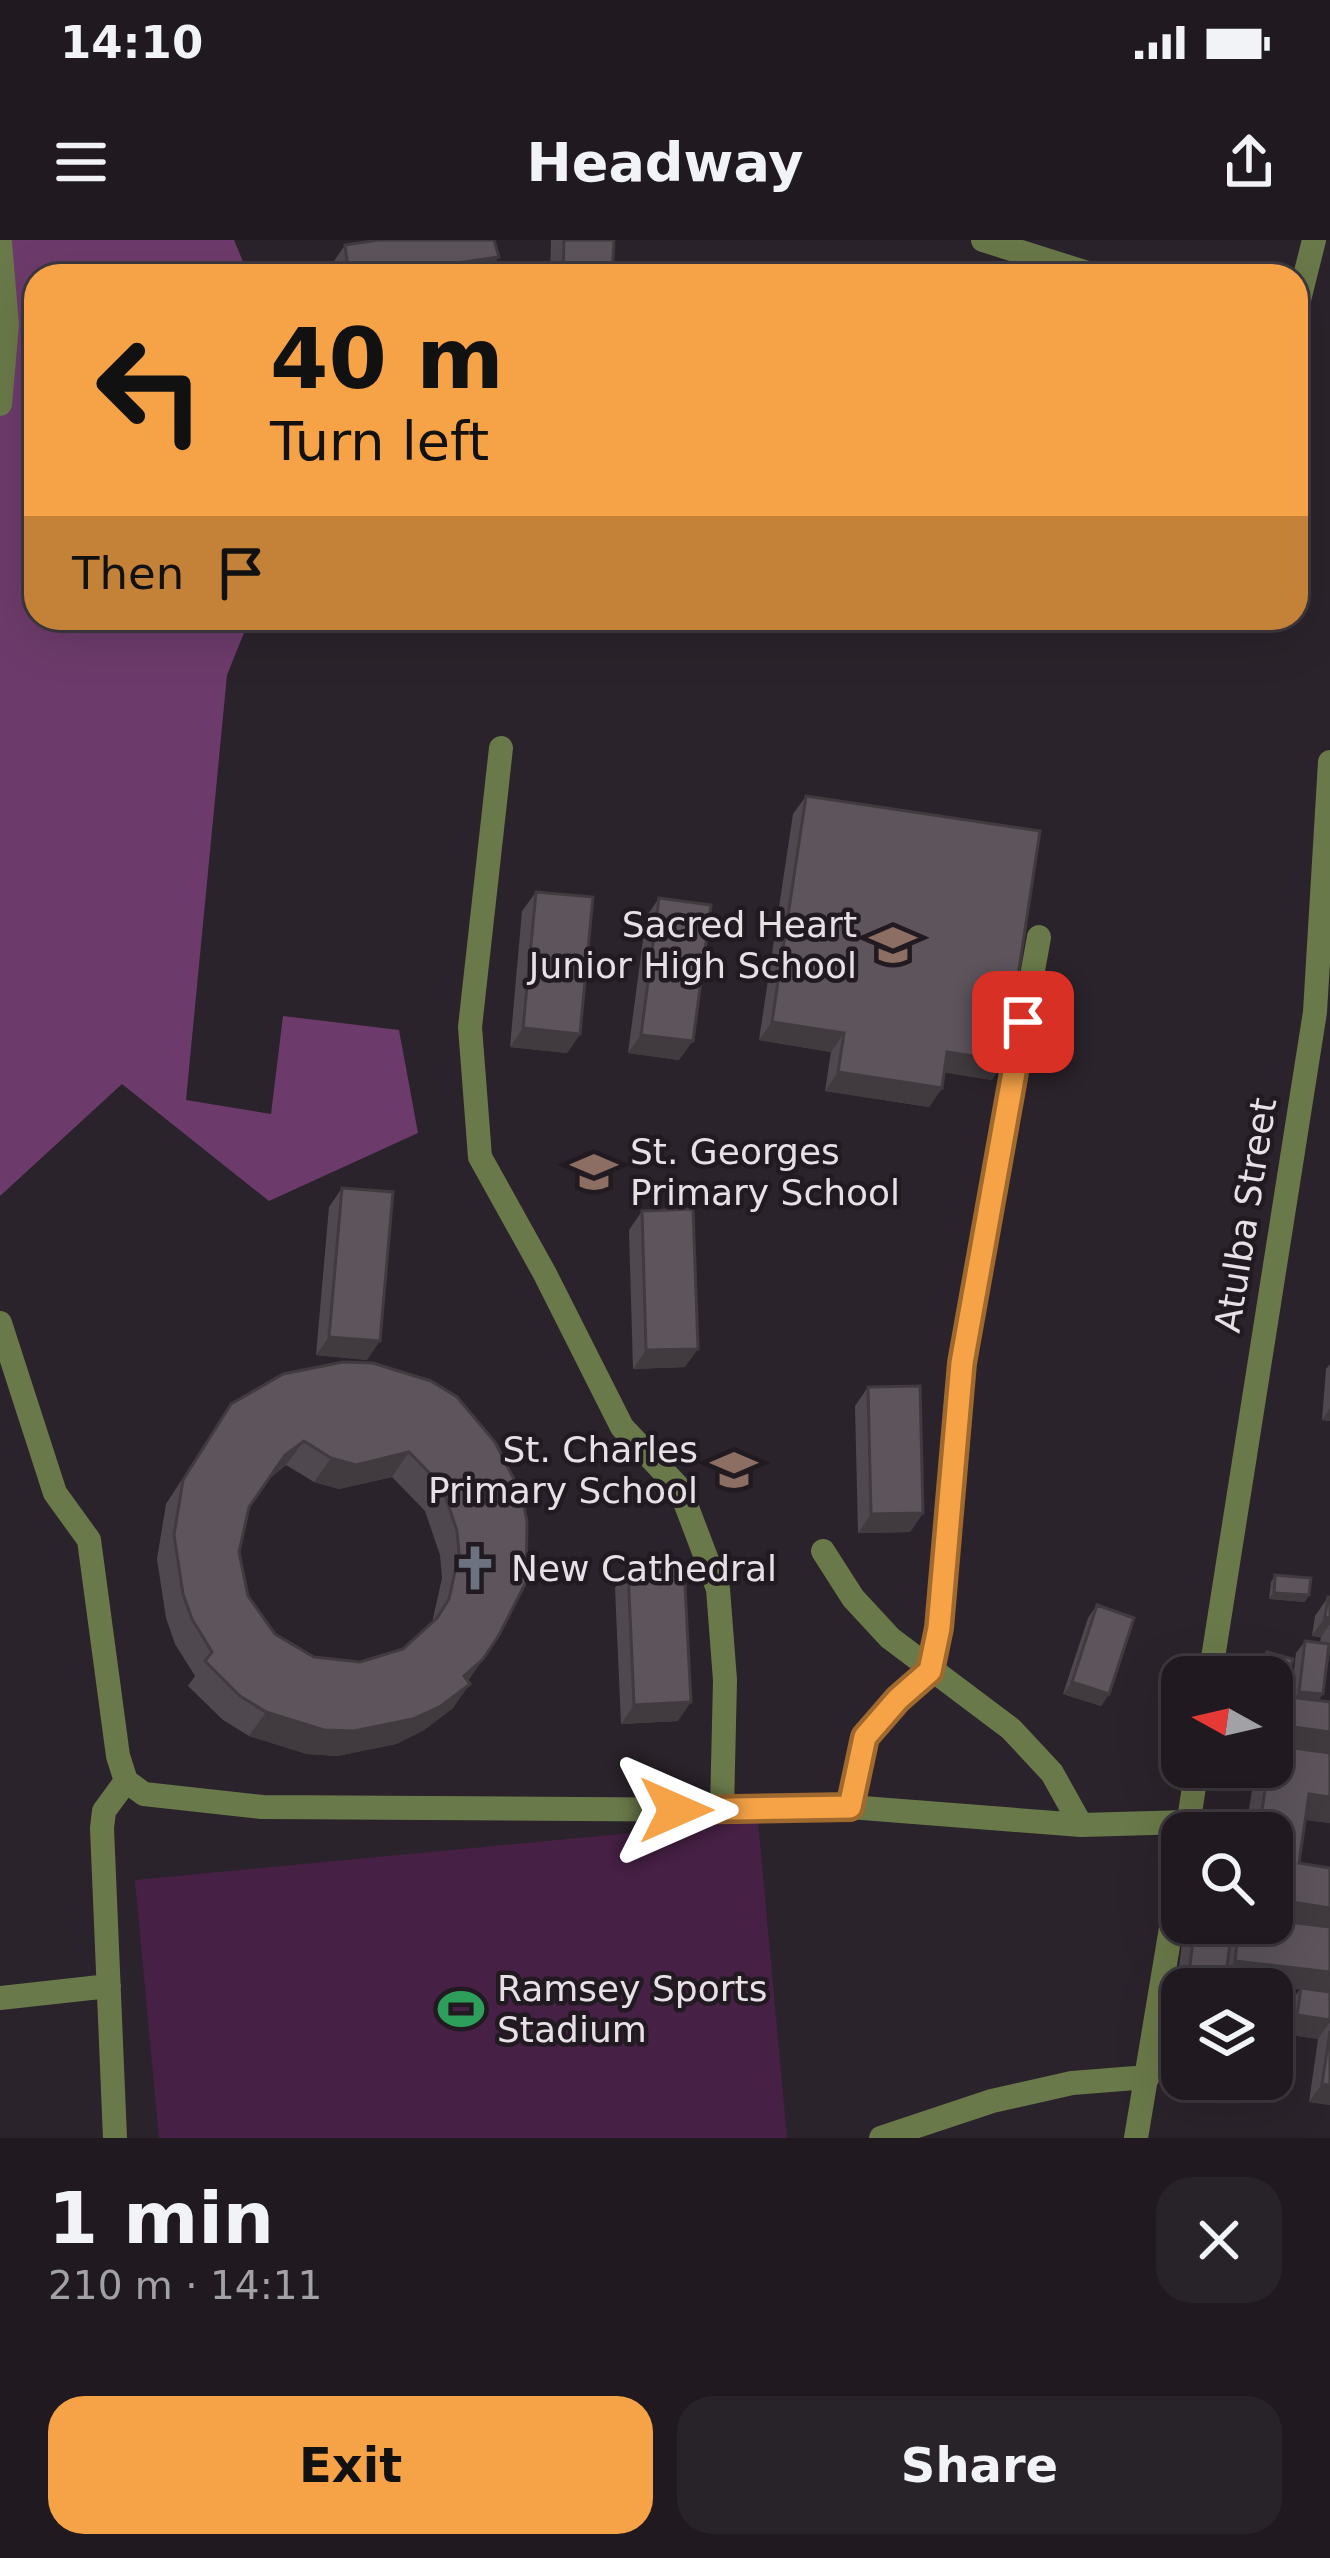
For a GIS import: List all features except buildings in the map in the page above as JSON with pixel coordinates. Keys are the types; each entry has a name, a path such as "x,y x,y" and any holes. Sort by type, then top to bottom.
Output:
{"street":[{"path":"983,240 1059,264"},
{"path":"0,243 7,325 0,404"},
{"path":"501,748 470,1027 480,1157 622,1427 680,1490 718,1589 725,1680 722,1810"},
{"name":"Atulba Street","path":"1213,1656 1315,1012 1330,762"},
{"path":"850,1807 865,1737 930,1671 939,1628 962,1363 1039,937"},
{"path":"0,1323 56,1492 89,1540 118,1756 126,1781 144,1794 262,1808 850,1807 1161,1827"},
{"path":"823,1551 853,1598 890,1638 1011,1729 1052,1773 1081,1825"},
{"path":"115,2138 102,1828 104,1811 126,1781"},
{"path":"1136,2138 1169,1944"},
{"path":"0,1998 109,1986"},
{"path":"881,2138 992,2101 1072,2083 1148,2077"}],"shaded area":[{"path":"0,240 234,240 244,264 24,264 24,630 245,630 227,675 186,1100 271,1114 283,1016 399,1030 418,1133 269,1201 122,1084 0,1196"},
{"name":"Ramsey Sports Stadium","path":"758,1821 787,2138 159,2138 135,1880"}],"place":[{"name":"Sacred Heart Junior High School","path":"893,945"},
{"name":"St. Georges Primary School","path":"594,1172"},
{"name":"St. Charles Primary School","path":"734,1470"},
{"name":"New Cathedral","path":"475,1568"},
{"name":"Ramsey Sports Stadium","path":"461,2009"}],"route":[{"path":"676,1810 850,1807 865,1737 930,1671 939,1628 962,1363 1023,1022"}]}
